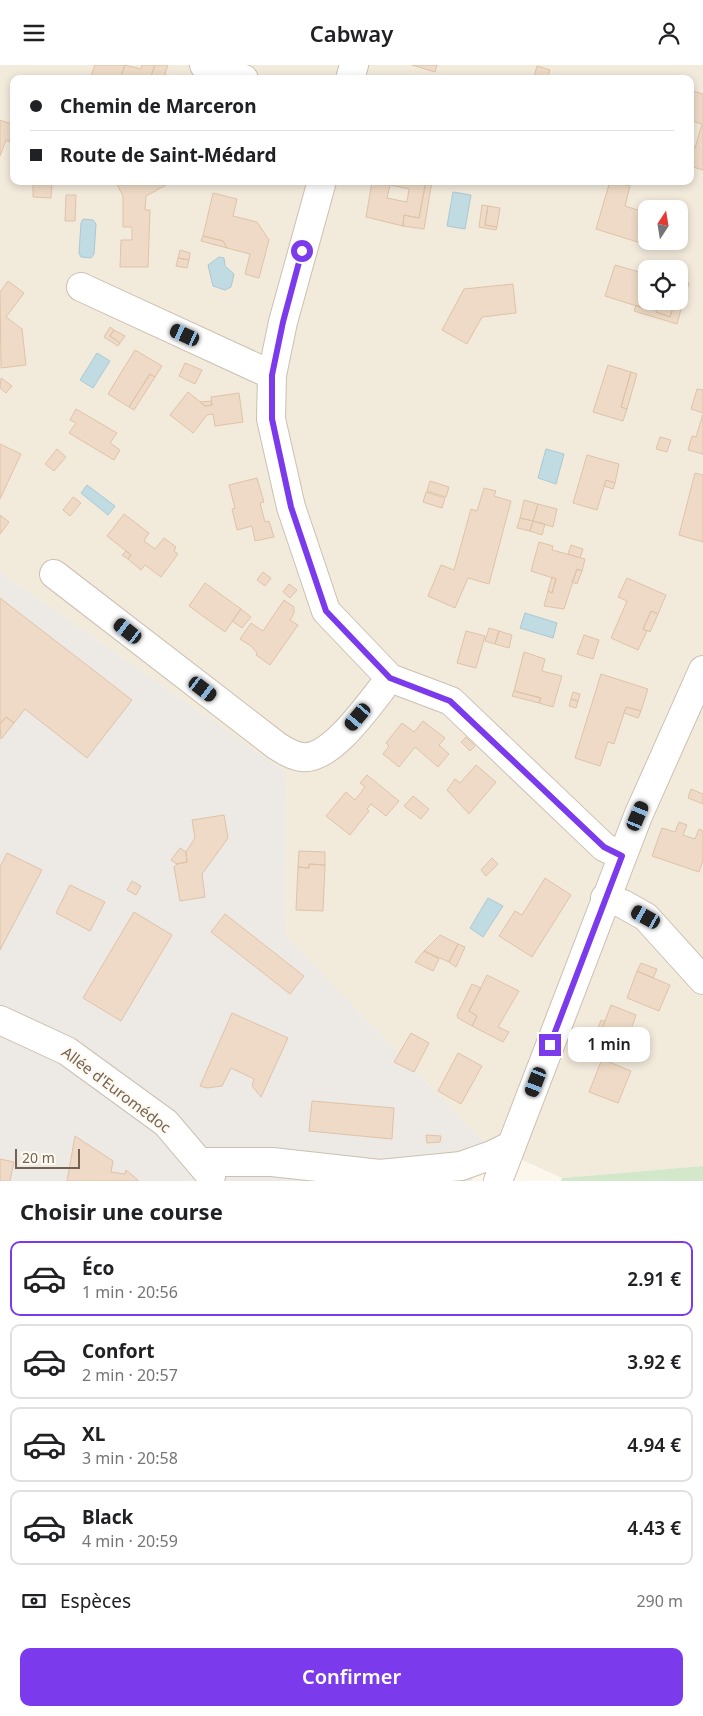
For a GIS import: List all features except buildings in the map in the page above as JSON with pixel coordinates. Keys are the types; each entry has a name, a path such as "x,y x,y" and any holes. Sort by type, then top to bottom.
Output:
{"street":[{"path":"204,65 233,75"},
{"path":"321,185 283,322 272,375 272,419 291,507 326,611 390,678 450,701 604,847 622,856"},
{"path":"81,287 272,375"},
{"path":"54,574 277,746 292,755 303,758 321,753 337,742 390,678"},
{"path":"498,1181 622,856 693,718 703,670"},
{"path":"606,899 623,904 646,917 703,979"},
{"name":"Allée d'Euromédoc","path":"0,1019 67,1051 166,1123 207,1171"},
{"path":"207,1171 272,1163 380,1174 461,1166 492,1155 512,1145"}],"shaded area":[{"path":"0,65 703,65 703,1166 562,1178 485,1143 285,935 286,772 0,572"},
{"path":"0,572 286,772 285,935 485,1143 472,1181 0,1181"}],"green space":[{"path":"703,1166 703,1181 561,1181 562,1178"}],"water":[{"path":"453,192 471,195 465,229 447,226"},
{"path":"83,219 93,220 96,224 94,254 91,258 81,257 79,253 81,223"},
{"path":"219,257 224,258 225,266 234,274 231,287 225,290 213,286 208,265"},
{"path":"97,353 110,361 93,388 80,380"},
{"path":"546,449 564,454 556,484 538,478"},
{"path":"87,485 115,506 108,515 81,493"},
{"path":"525,613 557,623 553,638 520,628"},
{"path":"488,898 503,906 483,937 470,928"}],"route":[{"path":"302,251 283,322 272,375 272,419 291,507 326,611 390,678 450,701 604,847 622,856 550,1045"}]}
